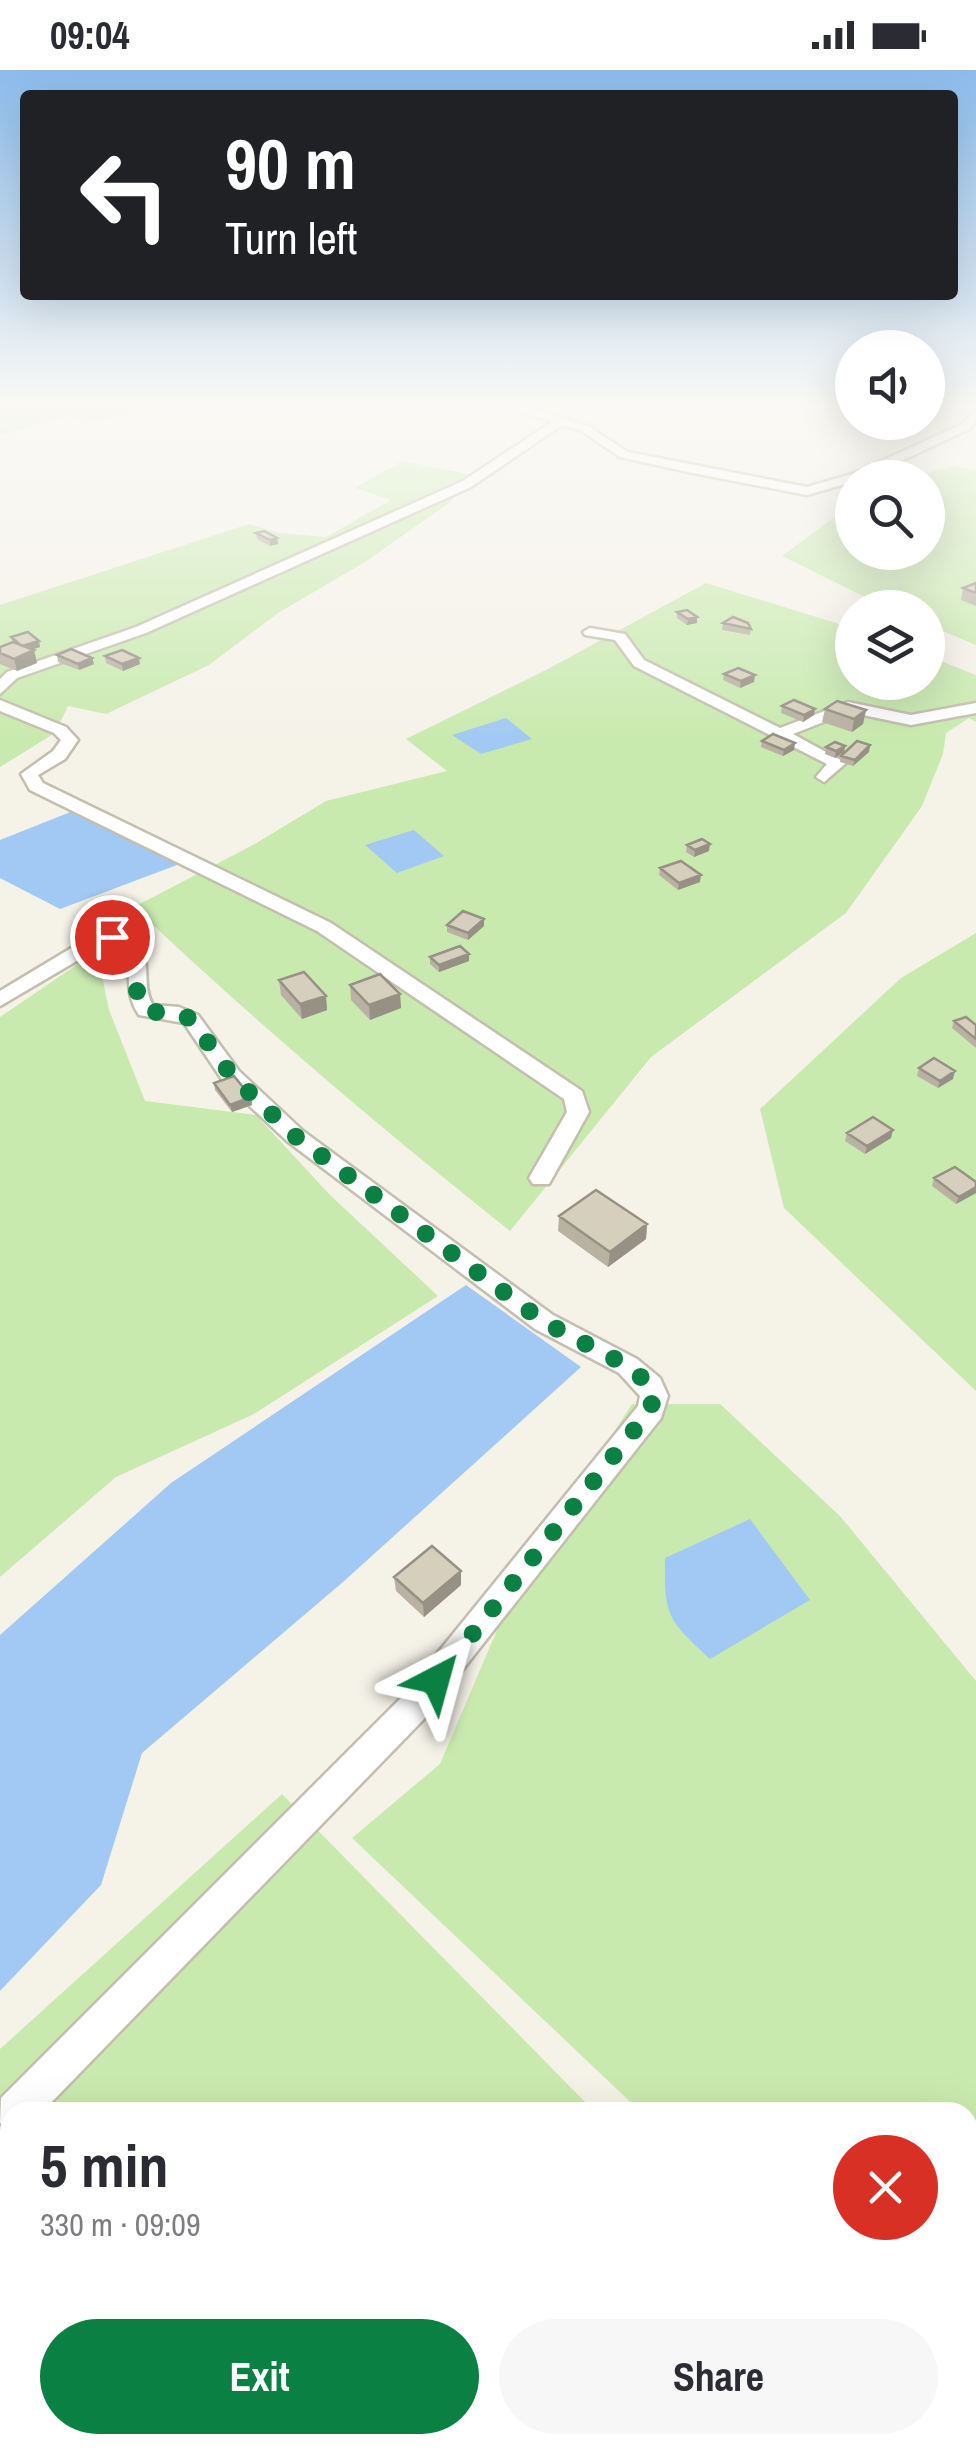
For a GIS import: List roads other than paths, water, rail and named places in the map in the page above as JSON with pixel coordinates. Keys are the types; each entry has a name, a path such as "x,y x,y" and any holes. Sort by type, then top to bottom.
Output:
{"street":[{"path":"0,689 12,675 141,630 393,517"},
{"path":"590,632 619,634 628,641 632,658 639,663 838,762 824,777"},
{"path":"0,705 60,730 70,740 59,755 29,774 36,786 324,927 574,1096 578,1112 541,1178"},
{"path":"778,734 848,707 911,720 976,708"},
{"path":"0,1000 92,945 112,937 118,939 137,962 137,996 146,1011 191,1019 232,1076 295,1136 544,1322 628,1366 646,1380 654,1396 650,1410 412,1710 25,2102"}],"water":[{"path":"506,718 532,739 481,754 452,735"},
{"path":"73,811 185,862 60,909 0,878 0,840"},
{"path":"414,830 444,856 397,873 365,845"},
{"path":"466,1285 581,1367 343,1582 142,1753 101,1885 0,1991 0,1635 171,1483"},
{"path":"750,1519 810,1600 710,1659 671,1616 665,1558"}]}
